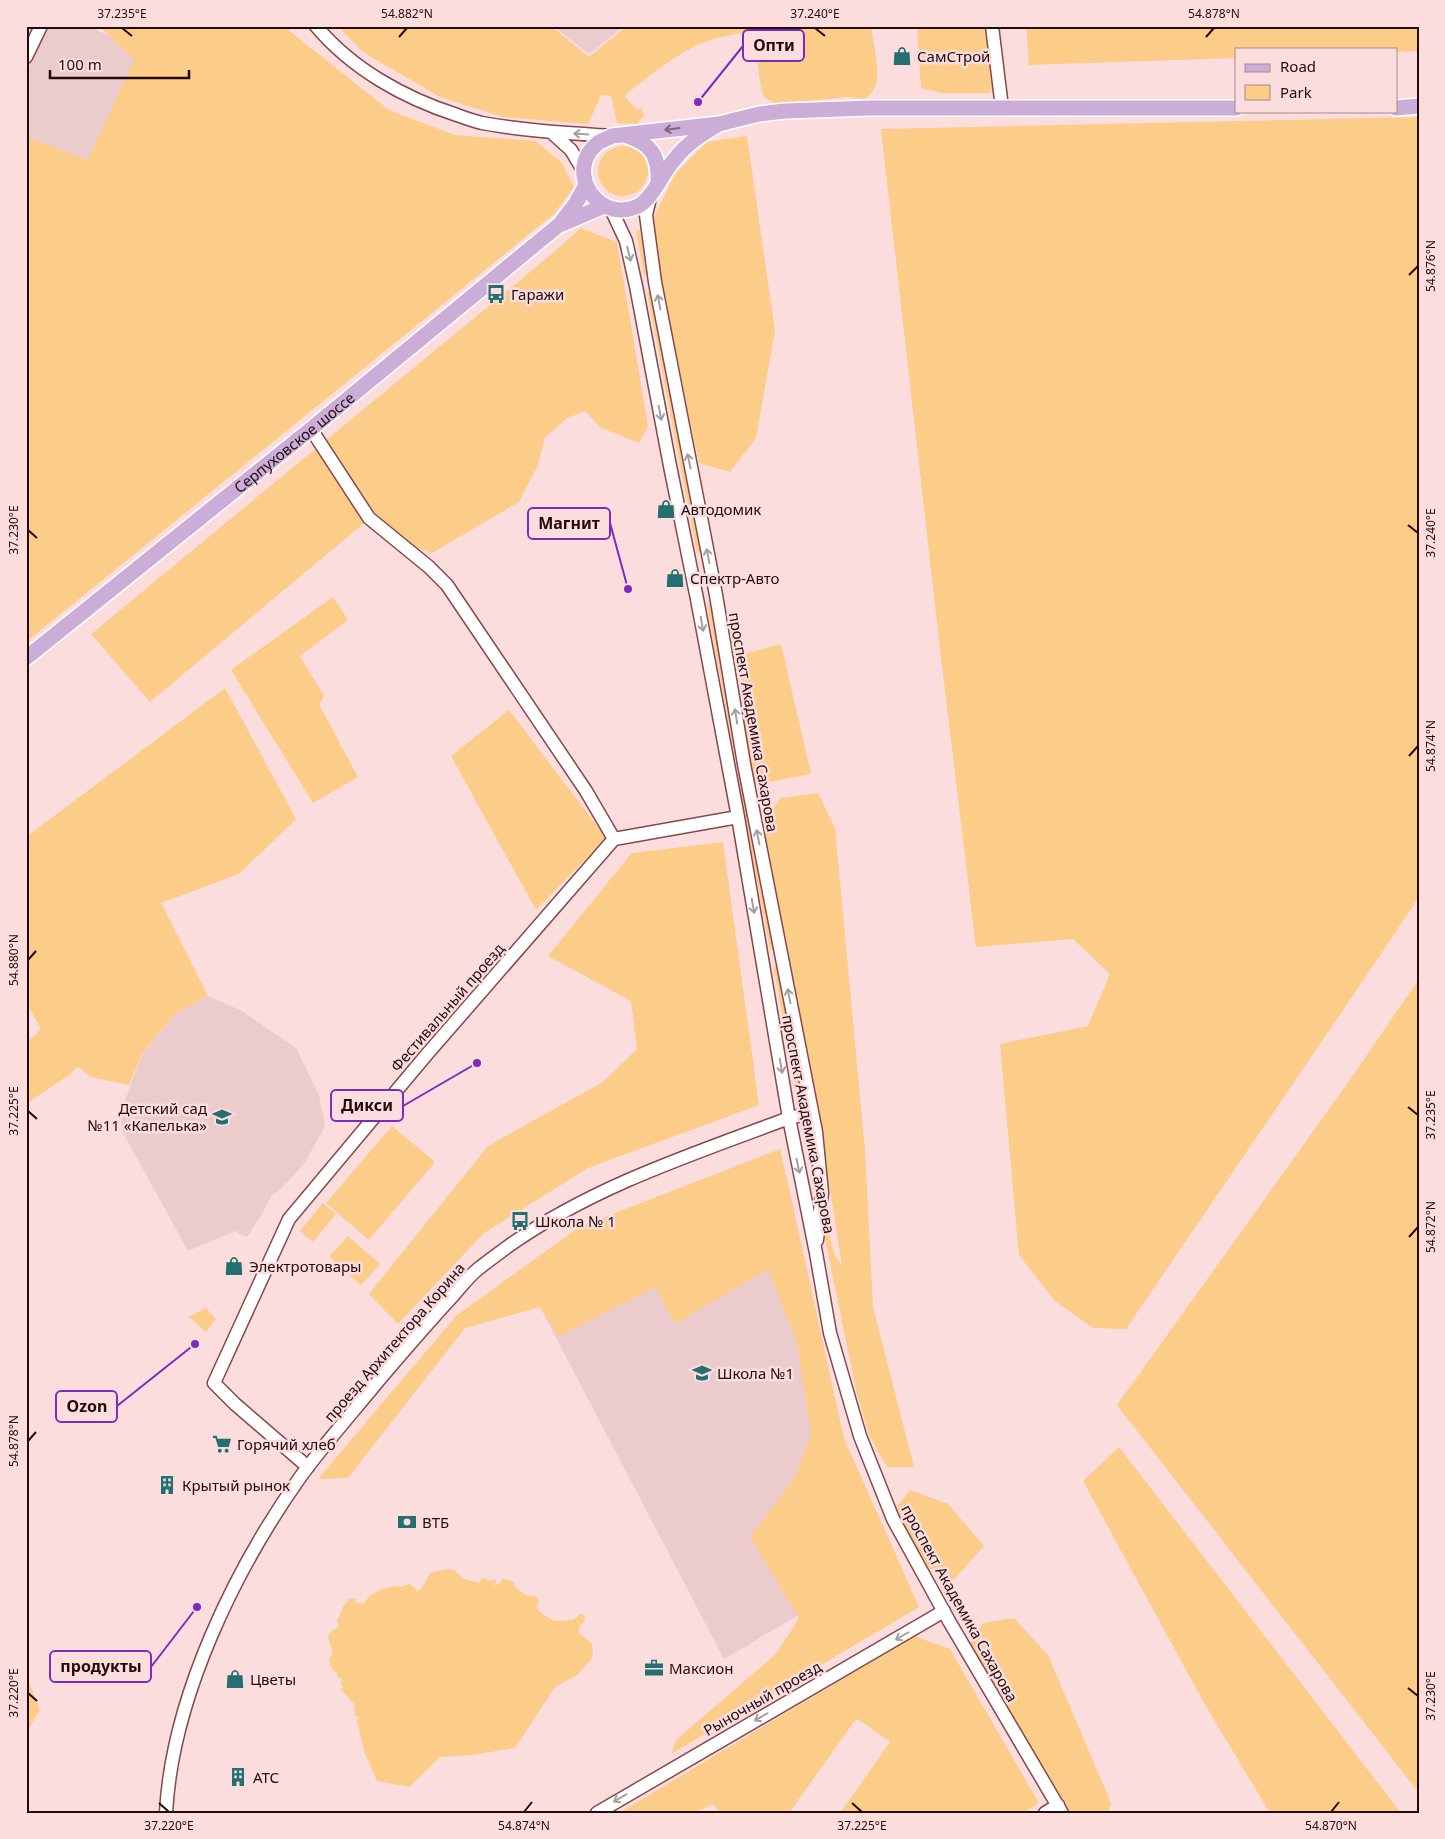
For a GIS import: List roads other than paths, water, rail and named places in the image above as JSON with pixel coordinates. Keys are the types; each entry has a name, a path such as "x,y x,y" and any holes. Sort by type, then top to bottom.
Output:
{"main road":[{"path":"1398,108 1419,106"},
{"path":"560,224 576,203 585,179 588,156 597,144 618,136 719,124 759,114 784,111 870,108 1235,108"},
{"path":"560,224 607,208 626,210 638,206 650,198 658,181 674,159 691,142 719,124"},
{"path":"618,136 641,141 655,155 659,167 658,181"},
{"path":"585,179 595,200 607,208"},
{"name":"Серпуховское шоссе","path":"26,658 311,429 560,224"}],"street":[{"path":"26,57 41,26"},
{"path":"316,26 352,60 388,85 433,107 481,123 551,132 618,136"},
{"path":"992,26 1002,108"},
{"path":"551,132 571,150 585,179"},
{"name":"проспект Академика Сахарова","path":"650,198 646,215 655,282 716,595 744,764 820,1158 822,1193 816,1253"},
{"name":"проспект Академика Сахарова","path":"607,208 626,241 636,286 738,817 789,1118 830,1333 860,1436 893,1520 944,1612 1060,1809"},
{"path":"636,286 655,282"},
{"path":"311,429 369,518 429,567 447,585 586,791 614,839 738,817"},
{"path":"697,599 716,595"},
{"path":"728,770 744,764"},
{"name":"Фестивальный проезд","path":"308,1467 215,1386 214,1383 289,1219 428,1053 614,839"},
{"path":"762,961 781,958"},
{"name":"проезд Архитектора Корина","path":"166,1813 168,1781 174,1750 203,1658 230,1595 253,1550 308,1467 422,1328 477,1270 512,1244 576,1204 634,1177 789,1118 812,1113"},
{"name":"Рыночный проезд","path":"597,1813 944,1612"},
{"path":"1045,1813 1060,1809"}],"place":[{"name":"СамСтрой","path":"902,56"},
{"name":"Опти","path":"698,102"},
{"name":"Гаражи","path":"496,294"},
{"name":"Автодомик","path":"666,509"},
{"name":"Спектр-Авто","path":"675,578"},
{"name":"Магнит","path":"628,589"},
{"name":"Дикси","path":"477,1063"},
{"name":"Детский сад №11 «Капелька»","path":"222,1117"},
{"name":"Школа № 1","path":"520,1221"},
{"name":"Электротовары","path":"234,1266"},
{"name":"Ozon","path":"195,1344"},
{"name":"Школа №1","path":"702,1373"},
{"name":"Горячий хлеб","path":"222,1444"},
{"name":"Крытый рынок","path":"167,1485"},
{"name":"ВТБ","path":"407,1522"},
{"name":"продукты","path":"197,1607"},
{"name":"Максион","path":"654,1668"},
{"name":"Цветы","path":"235,1679"},
{"name":"АТС","path":"238,1777"}]}
